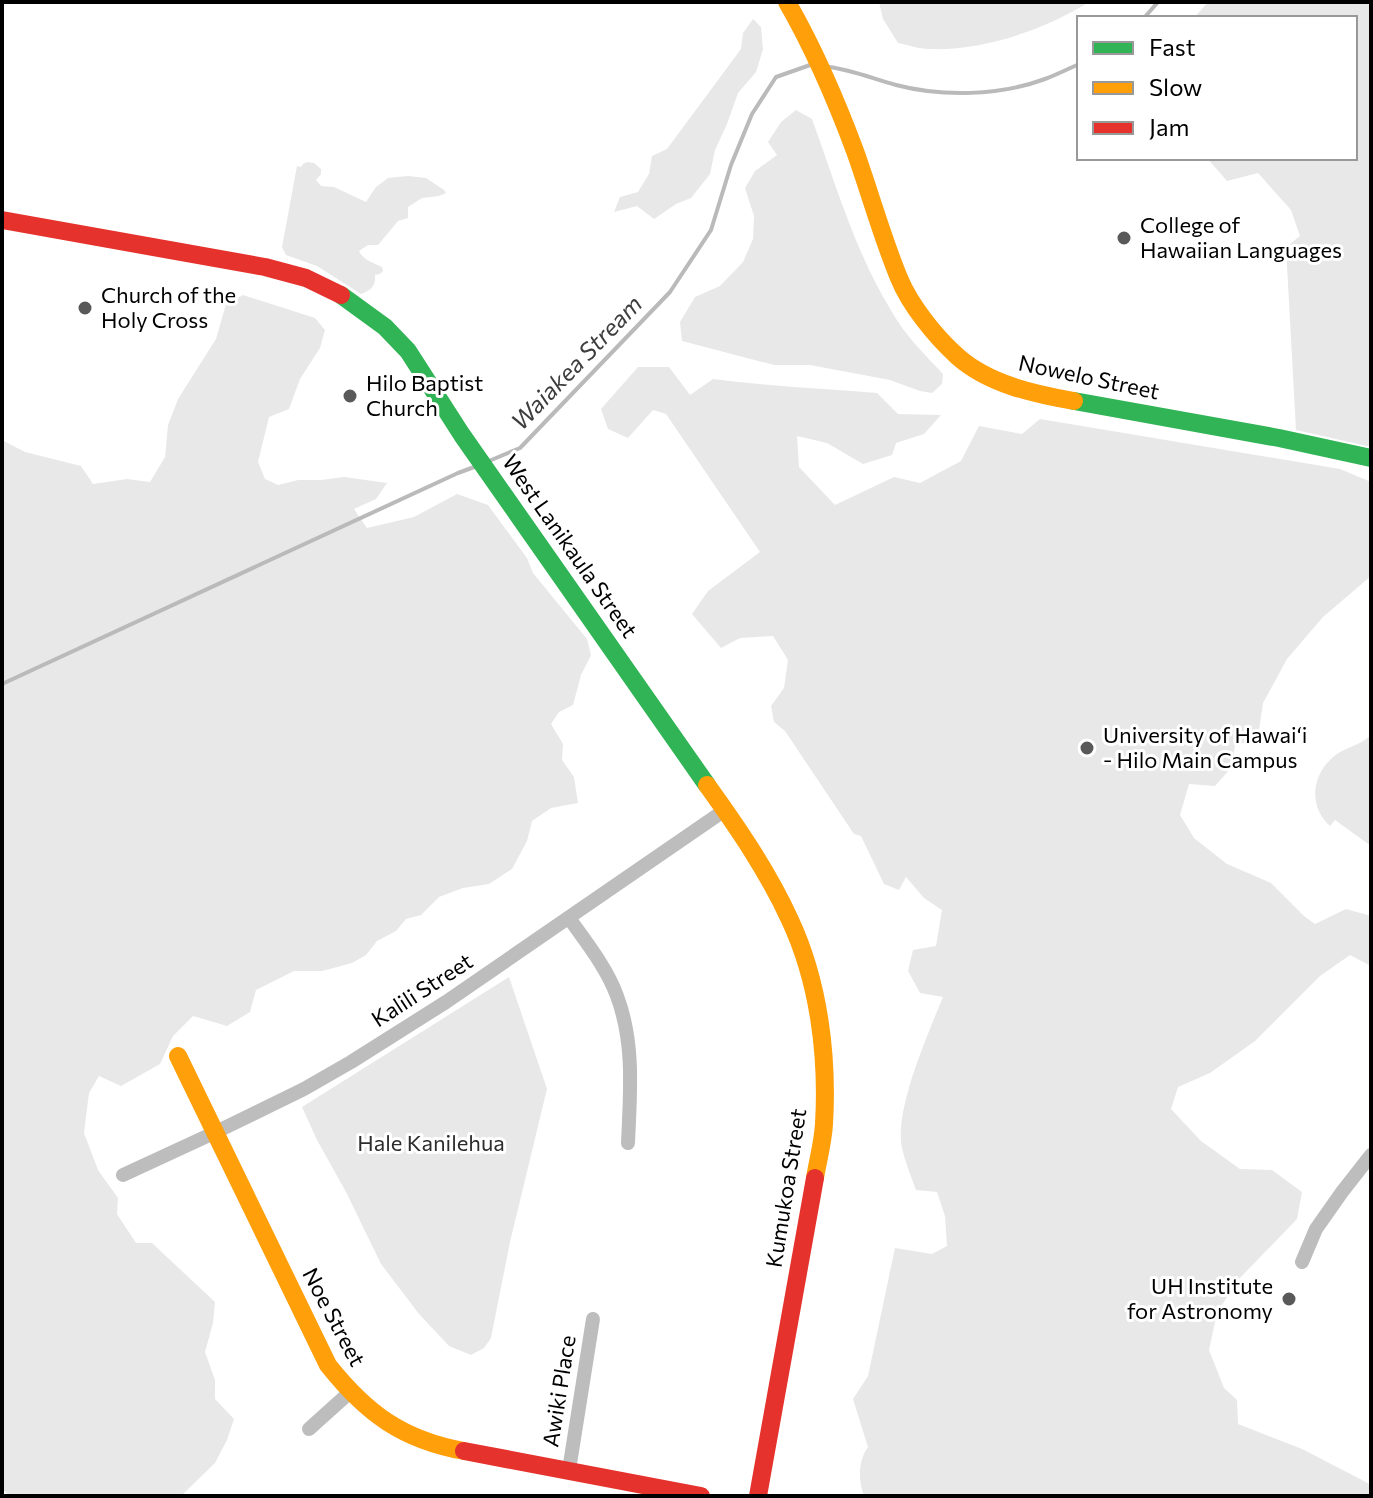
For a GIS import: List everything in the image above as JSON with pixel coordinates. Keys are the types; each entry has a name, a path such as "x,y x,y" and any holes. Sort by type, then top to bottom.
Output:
{"street":[{"name":"Nowelo Street","path":"787,2 811,44 854,148 900,280 925,321 957,356 999,381 1046,396 1279,438 1371,458"},
{"name":"West Lanikaula Street","path":"2,220 265,267 306,278 346,297 385,327 408,351 462,435 725,810"},
{"name":"Kalili Street","path":"123,1175 304,1089 351,1062 446,1002 725,810"},
{"name":"Kumukoa Street","path":"725,810 758,860 791,922 813,986 824,1056 824,1126 758,1496"},
{"path":"569,918 594,953 617,996 631,1059 628,1143"},
{"name":"Noe Street","path":"178,1056 328,1365 349,1393 375,1416 404,1434 436,1446 701,1496"},
{"path":"1302,1262 1316,1229 1371,1155"},
{"name":"Awiki Place","path":"569,1470 593,1319"},
{"path":"309,1429 349,1393"}],"green space":[{"path":"879,2 1089,2 1053,21 1012,37 950,49 929,49 898,43 883,19"},
{"path":"1208,2 1371,2 1371,447 1296,430 1286,247 1300,236 1291,210 1258,173 1227,181 1209,160 1357,160 1357,16 1196,16"},
{"path":"753,19 761,27 763,49 756,72 738,93 715,150 710,174 691,198 654,219 637,206 614,212 620,197 638,192 649,174 652,156 667,149 741,49 743,33"},
{"path":"796,110 812,119 847,218 879,289 903,329 943,374 942,384 932,393 890,380 810,365 774,365 682,341 680,322 695,297 720,286 743,262 753,239 754,216 745,188 755,171 777,155 768,142 781,122"},
{"path":"307,162 321,169 316,180 321,186 334,187 366,202 376,187 388,178 426,178 446,193 422,198 408,207 408,218 398,221 378,245 368,245 359,251 366,259 382,267 383,271 375,275 375,282 368,291 361,294 317,266 286,255 282,247 297,166 301,167"},
{"path":"243,295 315,318 325,330 320,348 300,379 289,409 269,417 258,462 265,479 278,485 298,480 344,477 387,483 376,499 354,509 367,528 414,517 457,494 488,505 527,558 533,573 587,639 591,655 581,675 573,705 559,712 551,724 563,744 562,760 574,777 578,803 551,808 532,821 527,841 512,869 489,884 463,888 439,897 421,915 406,919 396,931 377,941 366,955 352,963 322,971 294,971 256,990 250,1012 227,1026 193,1016 173,1036 160,1064 121,1086 99,1076 89,1093 84,1133 98,1170 118,1198 117,1214 136,1243 152,1243 215,1302 205,1352 215,1380 215,1399 234,1419 215,1463 181,1496 10,1496 2,1489 2,440 25,452 81,466 93,484 127,479 150,482 165,457 168,425 178,399 216,339 226,304"},
{"path":"638,367 669,367 690,395 713,379 877,393 898,414 941,415 924,434 896,443 892,455 863,464 827,443 797,436 799,467 835,505 894,477 920,483 961,461 979,426 1022,434 1040,419 1340,469 1371,482 1371,576 1323,617 1287,659 1263,703 1258,737 1235,746 1231,768 1215,786 1189,784 1180,815 1194,838 1227,864 1271,883 1315,924 1346,909 1371,916 1371,966 1350,955 1320,976 1255,1041 1210,1073 1178,1087 1171,1109 1201,1141 1240,1169 1272,1170 1302,1192 1297,1219 1237,1281 1217,1313 1209,1350 1224,1388 1237,1400 1238,1424 1302,1449 1362,1480 1371,1485 1371,1496 864,1496 860,1471 868,1447 853,1399 868,1376 895,1248 932,1254 947,1246 945,1216 937,1192 916,1190 903,1153 901,1132 914,1072 943,997 920,993 908,971 913,950 936,946 942,910 924,898 906,877 899,890 884,884 861,836 854,834 785,731 774,722 771,706 784,688 788,660 773,636 740,638 721,648 692,614 708,591 760,552 666,414 653,410 628,438 608,429 601,409"},
{"path":"1371,735 1371,846 1335,820 1330,826 1318,810 1315,792 1320,774 1332,758"},
{"name":"Hale Kanilehua","path":"509,977 547,1089 510,1242 491,1338 484,1348 471,1355 449,1346 419,1314 381,1264 302,1107"}],"waterway":[{"name":"Waiakea Stream","path":"1146,16 1158,2"},
{"name":"Waiakea Stream","path":"489,461 520,448 670,292 711,230 731,165 752,114 776,77 813,64"},
{"name":"Waiakea Stream","path":"829,67 914,89 970,93 1027,85 1077,65"},
{"name":"Waiakea Stream","path":"2,684 477,466"}],"traffic: fast":[{"path":"341,295 385,327 408,351 462,435 707,785"},
{"path":"1074,401 1371,458"}],"traffic: slow":[{"path":"787,2 832,94 893,262 916,309 932,330 969,366 997,381 1074,401"},
{"path":"707,785 772,885 790,920 808,968 823,1046 825,1098 815,1178"},
{"path":"178,1056 328,1365 357,1398 388,1422 422,1440 464,1451"}],"traffic: jam":[{"path":"2,220 265,267 306,278 341,295"},
{"path":"758,1496 815,1178"},
{"path":"464,1451 701,1496"}],"place":[{"name":"College of Hawaiian Languages","path":"1124,238"},
{"name":"Church of the Holy Cross","path":"85,308"},
{"name":"Hilo Baptist Church","path":"350,396"},
{"name":"University of Hawaiʻi - Hilo Main Campus","path":"1087,748"},
{"name":"UH Institute for Astronomy","path":"1289,1299"}]}
